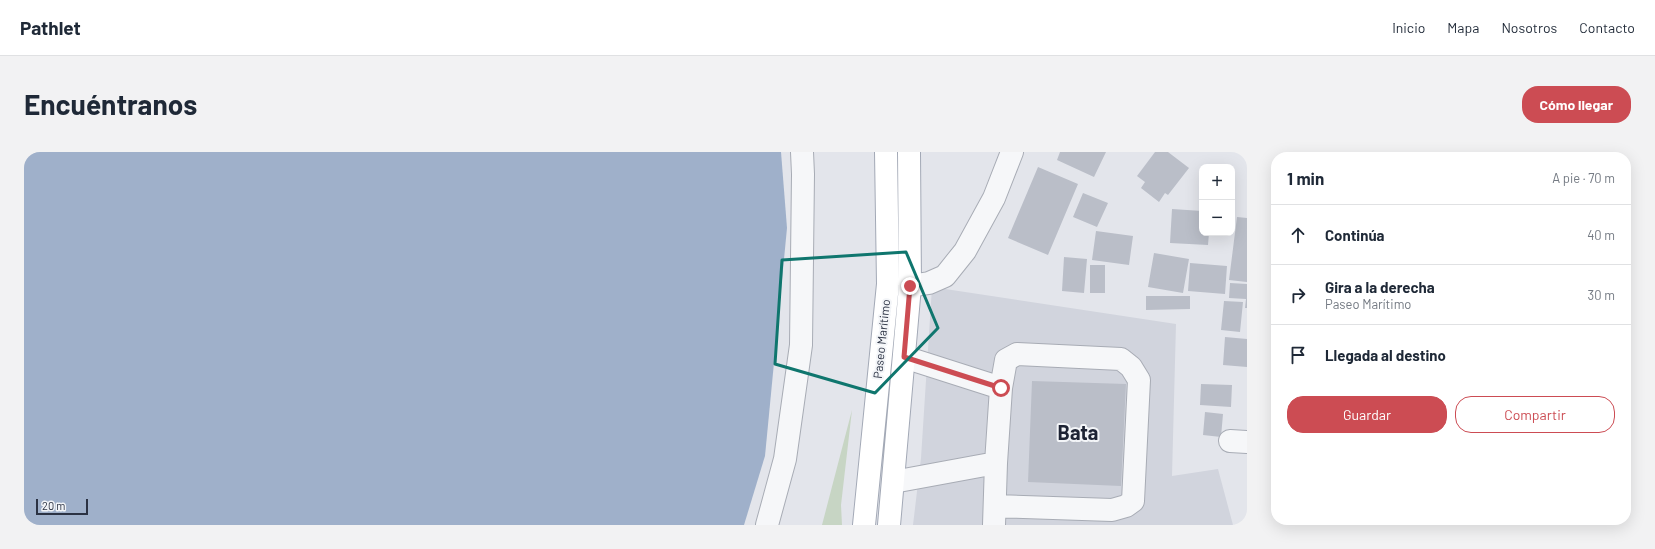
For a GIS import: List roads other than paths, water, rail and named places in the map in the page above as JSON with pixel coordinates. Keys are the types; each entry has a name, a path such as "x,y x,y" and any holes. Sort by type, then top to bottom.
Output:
{"main road":[{"name":"Paseo Marítimo","path":"864,525 888,284 886,152"},
{"name":"Paseo Marítimo","path":"889,525 910,286 909,152"}],"street":[{"path":"767,525 786,459 801,345 802,152"},
{"path":"910,286 929,283 945,276 965,251 994,198 1012,152"},
{"path":"1017,354 1121,360 1131,367 1139,380 1133,501 1126,506 1112,510 994,515 996,463 1001,388 1006,360 1017,354"},
{"path":"904,357 1001,388"},
{"path":"893,482 996,463"}],"water":[{"path":"24,152 781,152 787,228 765,456 744,525 24,525"}],"district":[{"name":"Bata","path":"1078,433"}]}
